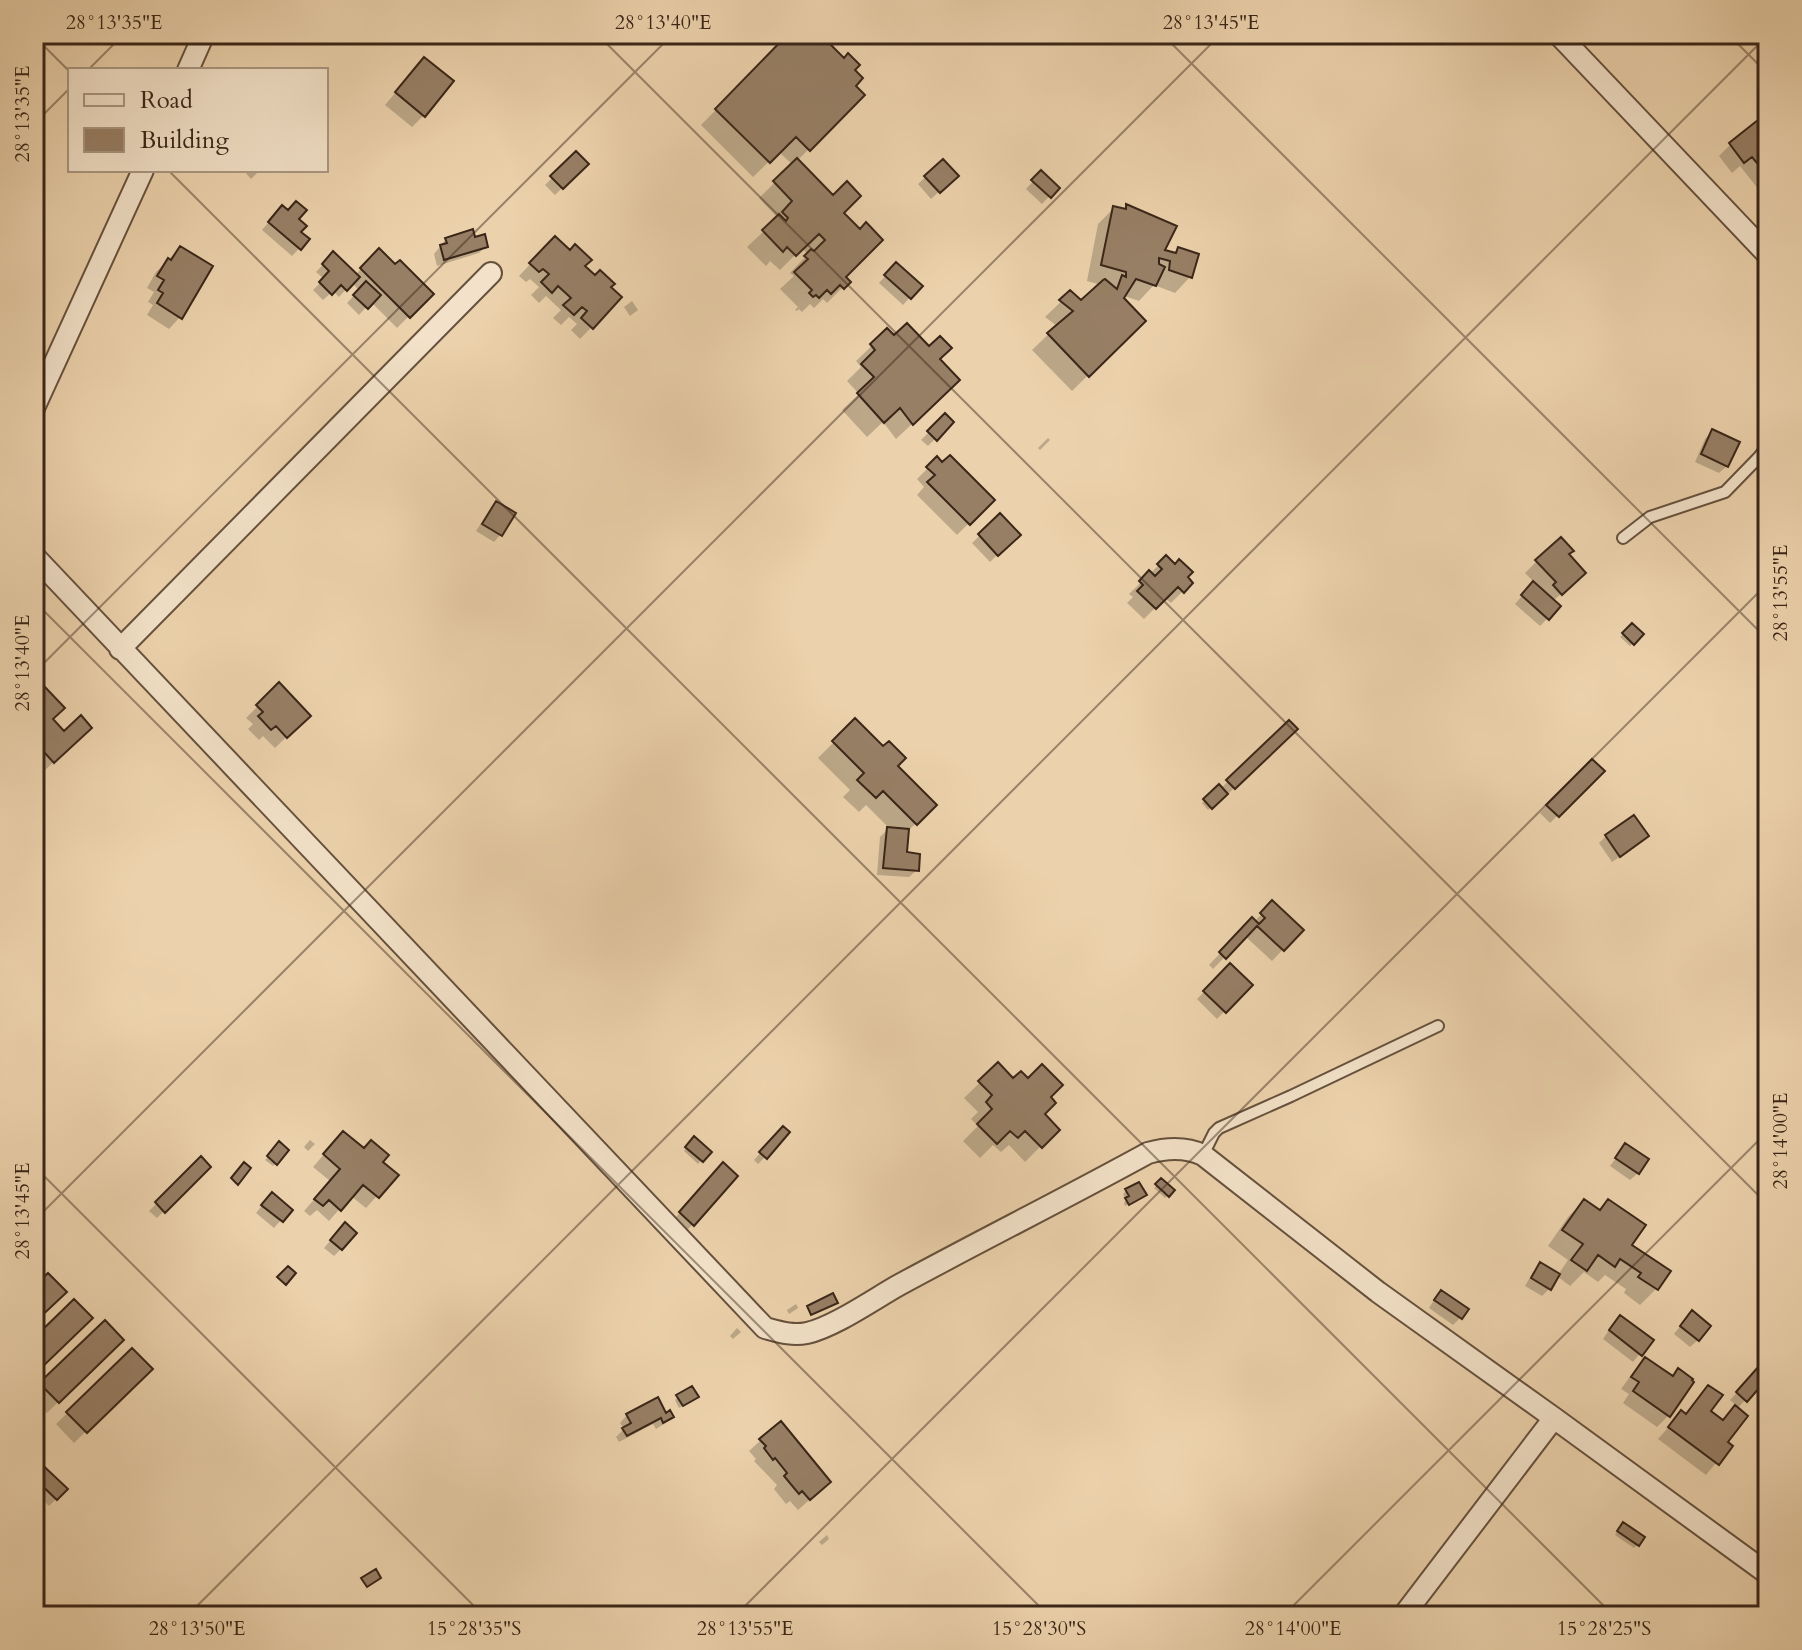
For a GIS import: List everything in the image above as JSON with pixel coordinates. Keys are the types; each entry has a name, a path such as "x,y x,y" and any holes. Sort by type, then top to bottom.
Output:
{"street":[{"path":"189,68 204,34"},
{"path":"1558,34 1768,255"},
{"path":"34,408 142,172"},
{"path":"120,649 491,273"},
{"path":"34,556 765,1328 789,1335 809,1333 1148,1153 1160,1149 1184,1149 1203,1155 1378,1292 1768,1574"},
{"path":"1403,1616 1554,1418"}],"lane":[{"path":"1623,538 1650,517 1725,492 1768,445"},
{"path":"1203,1155 1219,1128 1438,1026"}],"building":[{"path":"788,34 834,34 827,41 844,58 848,53 860,65 855,70 863,78 856,86 865,95 810,151 796,137 770,163 715,109"},
{"path":"424,57 454,81 425,117 395,92"},
{"path":"1768,112 1768,176 1752,157 1744,163 1729,143"},
{"path":"576,151 589,164 563,189 550,176"},
{"path":"797,158 833,195 847,181 861,196 844,213 860,229 866,222 883,240 846,277 851,282 844,289 840,285 831,294 827,290 819,298 809,293 812,290 794,272 808,259 804,256 825,240 819,234 796,256 787,247 783,252 762,230 779,214 786,221 788,218 782,212 792,201 773,181"},
{"path":"943,159 959,176 940,193 924,176"},
{"path":"1041,170 1060,188 1051,198 1031,180"},
{"path":"296,201 307,210 299,219 307,226 301,232 310,239 301,250 268,222 282,205 288,210"},
{"path":"1126,204 1177,226 1165,250 1176,253 1178,247 1199,254 1192,278 1169,270 1170,261 1159,258 1159,264 1165,267 1156,286 1136,279 1124,298 1146,321 1089,377 1047,333 1073,311 1059,300 1070,290 1081,300 1103,280 1117,289 1122,275 1126,277 1126,272 1101,265 1113,206 1126,209"},
{"path":"473,229 475,237 485,234 488,247 444,260 440,245 447,243 445,238"},
{"path":"555,236 570,250 575,244 592,260 585,266 595,275 600,270 615,284 611,287 622,297 593,329 581,318 587,311 582,307 574,315 563,305 571,298 558,286 552,293 541,282 549,274 543,269 539,272 529,263"},
{"path":"180,246 213,266 182,319 157,303 163,293 158,290 164,280 157,276"},
{"path":"379,248 395,264 400,260 434,294 410,318 360,268"},
{"path":"333,251 360,277 347,291 341,285 332,295 319,282 329,271 322,264"},
{"path":"896,262 923,286 911,299 884,275"},
{"path":"366,281 381,295 368,309 353,295"},
{"path":"907,323 929,346 940,336 952,348 940,359 960,380 913,425 900,408 884,423 857,393 874,377 861,364 875,350 870,344 887,328 894,335"},
{"path":"945,413 954,422 937,441 927,431"},
{"path":"1712,429 1740,442 1728,467 1701,454"},
{"path":"950,455 995,500 970,525 927,482 935,475 926,467 937,456 942,462"},
{"path":"496,501 516,513 502,536 482,524"},
{"path":"1000,513 1021,535 998,556 978,534"},
{"path":"1561,537 1574,551 1569,554 1586,573 1562,595 1553,585 1556,582 1535,560"},
{"path":"1166,555 1175,564 1179,559 1193,572 1188,577 1193,583 1184,593 1178,587 1156,609 1137,591 1143,585 1139,581 1149,570 1155,576 1162,569 1157,564"},
{"path":"1533,581 1561,606 1549,620 1521,595"},
{"path":"1632,623 1644,634 1634,645 1622,633"},
{"path":"279,682 311,716 287,738 276,726 271,730 258,716 263,712 256,705"},
{"path":"44,686 65,708 53,719 64,731 81,715 92,728 54,763 34,741 34,687 38,691"},
{"path":"855,718 883,746 889,741 906,758 898,766 937,805 917,825 883,791 876,798 857,780 864,773 832,741"},
{"path":"1289,720 1298,729 1235,789 1226,780"},
{"path":"1592,759 1605,771 1559,817 1546,805"},
{"path":"1219,784 1228,794 1212,809 1203,799"},
{"path":"1634,815 1649,836 1620,857 1605,835"},
{"path":"887,827 909,829 907,852 920,854 919,871 883,868"},
{"path":"1272,900 1304,930 1284,951 1257,926 1226,959 1219,952 1252,917 1259,924 1265,918 1260,913"},
{"path":"1230,963 1253,985 1226,1013 1203,991"},
{"path":"998,1062 1013,1078 1021,1071 1028,1078 1042,1064 1063,1085 1051,1097 1056,1103 1045,1114 1060,1130 1042,1148 1025,1131 1018,1138 1010,1131 997,1144 977,1124 992,1109 986,1102 992,1095 978,1081"},
{"path":"783,1126 790,1132 767,1159 759,1152"},
{"path":"343,1131 364,1148 371,1140 389,1155 383,1162 399,1175 379,1198 363,1185 341,1211 329,1200 323,1206 314,1199 340,1169 323,1154"},
{"path":"694,1136 712,1152 703,1162 685,1147"},
{"path":"279,1141 289,1150 277,1165 267,1156"},
{"path":"1625,1143 1649,1159 1639,1174 1615,1158"},
{"path":"201,1156 211,1167 165,1213 155,1202"},
{"path":"244,1162 251,1168 238,1185 231,1178"},
{"path":"723,1162 738,1176 694,1226 679,1212"},
{"path":"1161,1178 1175,1190 1169,1197 1155,1184"},
{"path":"1139,1182 1147,1195 1129,1205 1125,1189"},
{"path":"272,1192 293,1210 283,1222 261,1205"},
{"path":"1584,1199 1600,1210 1608,1199 1646,1225 1632,1245 1671,1271 1658,1290 1638,1277 1641,1273 1620,1259 1615,1267 1598,1255 1587,1271 1571,1260 1583,1244 1562,1230"},
{"path":"345,1222 357,1233 342,1250 330,1240"},
{"path":"1540,1262 1560,1274 1551,1290 1531,1278"},
{"path":"288,1266 296,1273 286,1285 277,1277"},
{"path":"48,1273 67,1292 34,1323 34,1286"},
{"path":"1441,1290 1469,1309 1462,1319 1434,1300"},
{"path":"833,1293 838,1303 811,1315 807,1306"},
{"path":"74,1299 93,1318 34,1375 34,1338"},
{"path":"1692,1310 1711,1326 1699,1341 1680,1326"},
{"path":"1620,1315 1654,1340 1642,1356 1609,1330"},
{"path":"105,1320 124,1340 59,1403 39,1383"},
{"path":"132,1348 153,1369 87,1433 66,1412"},
{"path":"1645,1357 1673,1376 1678,1368 1693,1379 1694,1382 1670,1417 1633,1391 1639,1382 1631,1377"},
{"path":"1767,1357 1768,1378 1747,1402 1736,1392"},
{"path":"1708,1385 1723,1395 1711,1411 1723,1420 1735,1405 1748,1416 1728,1442 1733,1446 1719,1465 1668,1427 1681,1410 1686,1414"},
{"path":"692,1386 699,1397 683,1406 676,1395"},
{"path":"658,1397 666,1413 670,1410 674,1417 663,1423 661,1418 627,1436 622,1428 631,1423 626,1414"},
{"path":"781,1421 831,1482 810,1500 802,1491 799,1494 784,1476 787,1473 775,1458 773,1460 759,1439"},
{"path":"34,1457 68,1489 57,1500 34,1478"},
{"path":"1623,1522 1645,1537 1639,1546 1617,1531"},
{"path":"376,1569 381,1578 367,1587 361,1578"}]}
